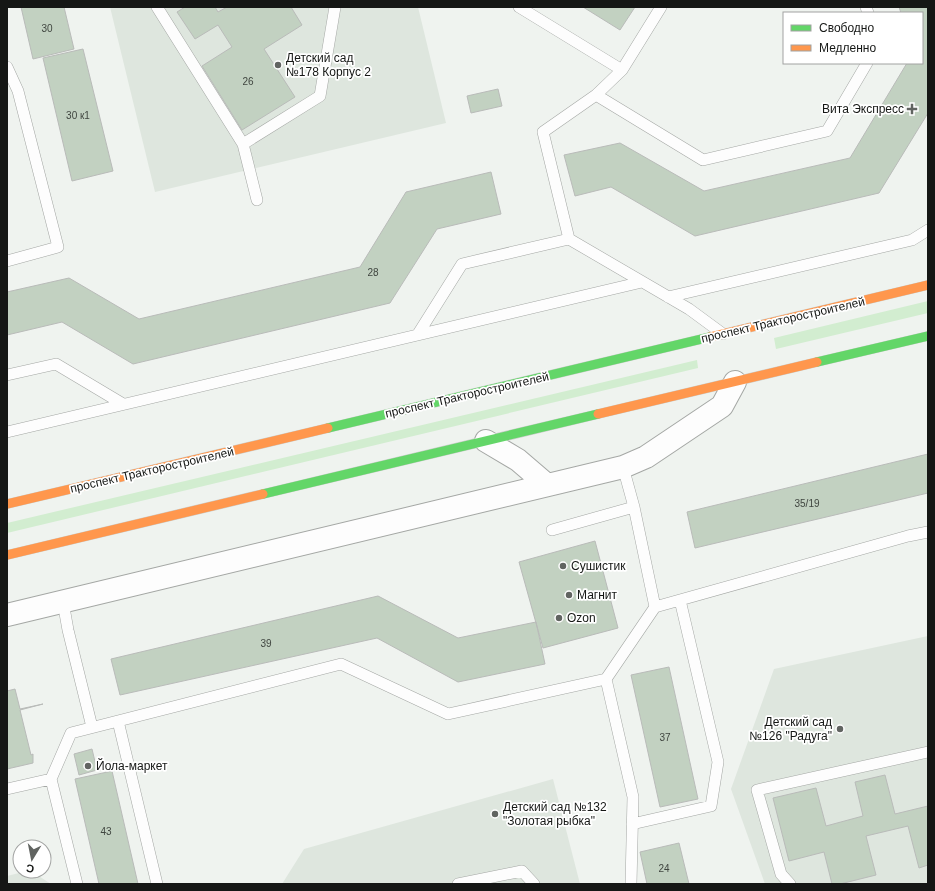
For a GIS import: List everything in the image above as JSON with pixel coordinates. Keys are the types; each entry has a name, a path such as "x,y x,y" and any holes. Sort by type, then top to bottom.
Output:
{"main road":[{"name":"проспект Тракторостроителей","path":"7,504 918,288"},
{"path":"7,555 928,336"}],"street":[{"path":"918,288 928,281"},
{"path":"7,615 546,484 623,467 646,457 722,406 735,382"},
{"path":"486,441 518,460 546,484"}],"lane":[{"path":"157,7 243,144 257,200"},
{"path":"243,144 320,96 335,7"},
{"path":"519,7 622,70"},
{"path":"569,239 543,132 596,95 622,70 661,7"},
{"path":"596,95 703,160 827,131 867,64"},
{"path":"7,67 18,91 58,247 7,261"},
{"path":"668,297 912,240 928,230"},
{"path":"418,334 462,264 569,239 668,297 723,334"},
{"path":"7,432 642,282"},
{"path":"7,375 56,364 123,404"},
{"path":"623,467 634,507 655,607"},
{"path":"552,530 634,507"},
{"path":"77,884 51,779 71,733 341,664 448,714 606,679 655,607 928,532"},
{"path":"632,824 711,806 718,762 680,600"},
{"path":"63,602 68,630 92,727"},
{"path":"606,679 633,797 631,884"},
{"path":"118,721 157,884"},
{"path":"790,884 780,874 757,790 928,752"},
{"path":"7,789 51,779"},
{"path":"458,884 522,871 534,884"}],"shaded area":[{"name":"Детский сад №178 Корпус 2","path":"110,7 418,7 446,123 155,192"},
{"name":"Детский сад №126 \"Радуга\"","path":"928,636 928,884 765,884 731,789 774,669"},
{"name":"Детский сад №132 \"Золотая рыбка\"","path":"553,779 580,884 282,884 304,849"},
{"path":"12,875 12,879 43,879 51,884 7,884 7,876"}],"green space":[{"path":"928,301 928,313 776,349 774,338"},
{"path":"697,360 698,368 7,533 7,523"}],"building":[{"path":"21,7 64,7 74,49 33,59"},
{"path":"185,7 215,7 218,12 227,7 291,7 302,25 264,49 295,97 242,130 202,66 232,47 218,25 195,39 177,12"},
{"path":"583,7 635,7 620,30"},
{"path":"899,7 928,7 928,113 879,193 695,236 611,187 575,196 564,155 620,143 704,191 850,158 906,64 923,64 923,12 901,12"},
{"path":"83,49 113,171 72,181 43,58"},
{"path":"498,89 502,106 471,113 467,96"},
{"path":"491,172 501,214 437,229 390,303 133,364 62,322 7,335 7,292 69,278 139,319 360,267 406,192"},
{"path":"928,454 928,493 695,548 687,512"},
{"name":"Магнит","path":"595,541 618,628 543,648 519,562"},
{"path":"378,596 458,638 536,622 545,664 458,682 377,638 120,695 111,659"},
{"path":"669,667 698,799 660,807 631,675"},
{"path":"15,689 20,709 43,704 20,710 31,755 33,754 33,763 7,769 7,691"},
{"path":"92,749 97,770 79,775 74,754"},
{"path":"112,771 138,884 99,884 75,779"},
{"path":"885,775 895,814 928,806 928,865 919,868 908,826 866,836 876,875 840,884 832,884 824,852 789,861 773,798 816,788 826,826 863,816 855,782"},
{"path":"679,843 689,884 647,884 640,852"}],"traffic: fast":[{"path":"817,362 928,336"},
{"path":"328,428 710,337"},
{"path":"263,494 598,414"}],"traffic: slow":[{"path":"710,337 928,285"},
{"path":"598,414 817,362"},
{"path":"7,504 328,428"},
{"path":"7,555 263,494"}],"place":[{"name":"Детский сад №178 Корпус 2","path":"278,65"},
{"name":"Вита Экспресс","path":"912,109"},
{"name":"Сушистик","path":"563,566"},
{"name":"Магнит","path":"569,595"},
{"name":"Ozon","path":"559,618"},
{"name":"Детский сад №126 \"Радуга\"","path":"840,729"},
{"name":"Йола-маркет","path":"88,766"},
{"name":"Детский сад №132 \"Золотая рыбка\"","path":"495,814"}]}
